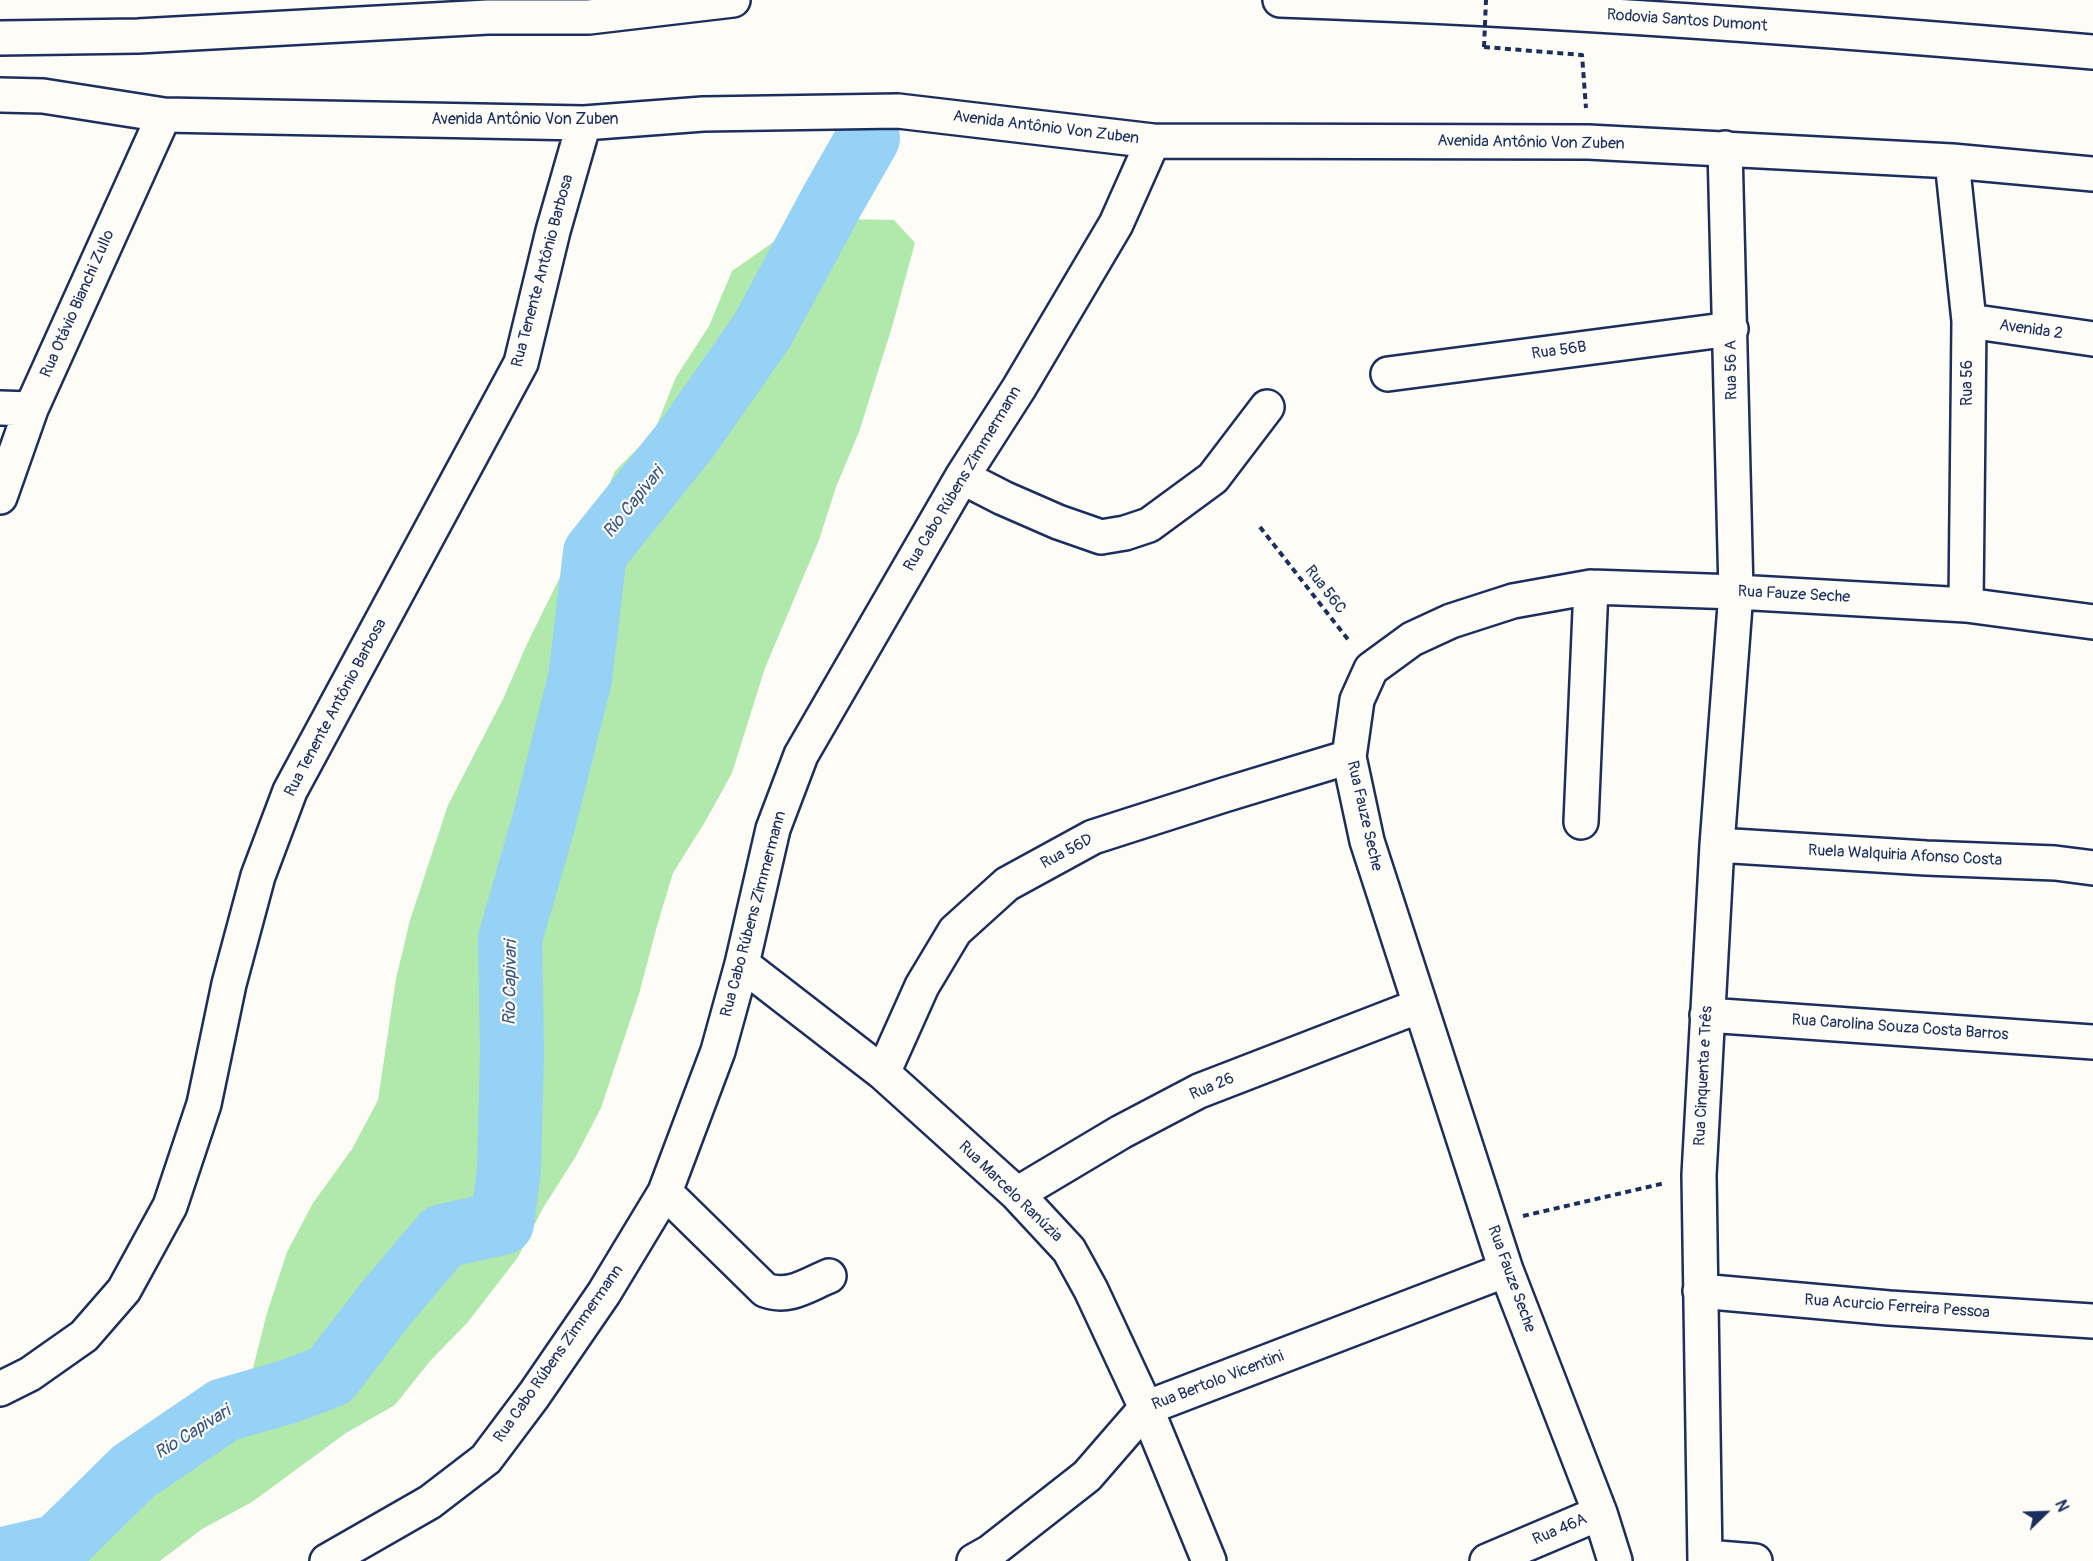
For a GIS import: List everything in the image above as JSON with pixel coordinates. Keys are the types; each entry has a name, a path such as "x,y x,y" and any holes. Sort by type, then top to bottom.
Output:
{"main road":[{"path":"0,38 138,36 488,17 589,17 733,0"},
{"name":"Rodovia Santos Dumont","path":"1280,0 1524,10 1868,33 2093,52"},
{"name":"Avenida Antônio Von Zuben","path":"0,94 43,96 164,115 584,123 703,114 898,111 1154,141 1588,142 1952,161 2093,174"},
{"name":"Rua Otávio Bianchi Zullo","path":"0,497 16,408 164,115"},
{"name":"Rua Tenente Antônio Barbosa","path":"0,1389 30,1374 84,1336 124,1290 170,1206 204,1104 229,984 258,876 290,791 521,363 553,231 584,123"},
{"name":"Rua Cabo Rúbens Zimmermann","path":"327,1561 430,1502 486,1459 534,1395 604,1293 665,1192 718,1051 742,964 773,829 801,755 962,477 1019,388 1116,224 1154,141"},
{"name":"Rua 56 A","path":"1725,148 1736,592"},
{"name":"Rua 56","path":"1952,161 1969,321 1966,605"},
{"name":"Avenida 2","path":"1969,321 2093,339"},
{"name":"Rua 56B","path":"1388,374 1731,329"},
{"path":"962,477 1058,522 1101,537 1125,533 1149,525 1213,478 1267,407"},
{"path":"1581,822 1591,587"},
{"name":"Rua Fauze Seche","path":"1615,1561 1600,1513 1490,1224 1367,841 1349,758 1357,700 1371,669 1412,639 1450,621 1513,601 1591,587 1736,592 1966,605 2093,622"},
{"name":"Rua Cinquenta e Três","path":"1706,1559 1700,1291 1700,1175 1717,845 1736,592"},
{"name":"Rua 56D","path":"883,1073 922,986 955,931 1007,884 1093,837 1349,758"},
{"name":"Ruela Walquiria Afonso Costa","path":"1717,845 1926,858 2055,863 2093,868"},
{"name":"Rua Marcelo Ranúzia","path":"742,964 883,1073 1017,1194 1069,1250 1091,1290 1146,1408 1209,1561"},
{"name":"Rua 26","path":"1017,1194 1121,1132 1199,1091 1419,1006"},
{"name":"Rua Carolina Souza Costa Barros","path":"1707,1015 2093,1041"},
{"path":"665,1192 765,1290 776,1294 786,1294 830,1276"},
{"name":"Rua Bertolo Vicentini","path":"974,1561 990,1552 1086,1476 1146,1408 1506,1270"},
{"name":"Rua Acurcio Ferreira Pessoa","path":"1700,1291 1889,1308 2093,1321"},
{"name":"Rua 46A","path":"1487,1561 1600,1513"},
{"path":"1706,1559 1755,1561"}],"path":[{"path":"1486,0 1484,46 1582,55 1588,142"},
{"name":"Rua 56C","path":"1260,527 1371,669"},
{"path":"1490,1224 1700,1175"}],"green space":[{"path":"840,219 894,220 915,243 892,327 859,432 836,487 819,540 765,668 732,773 673,873 639,994 601,1108 576,1156 543,1208 518,1257 468,1322 430,1361 395,1405 346,1433 252,1502 202,1529 160,1561 13,1561 22,1535 72,1507 118,1472 168,1445 215,1410 252,1372 267,1313 287,1252 313,1203 352,1149 378,1100 396,979 410,920 448,805 503,699 560,577 592,525 615,471 654,432 676,377 709,326 732,271 785,234"}],"waterway":[{"name":"Rio Capivari","path":"0,1560 58,1546 133,1472 224,1410 287,1392 330,1376 387,1302 443,1236 502,1223 509,1171 512,1052 510,939 544,821 580,679 595,553 688,437 762,331 868,138"}]}
